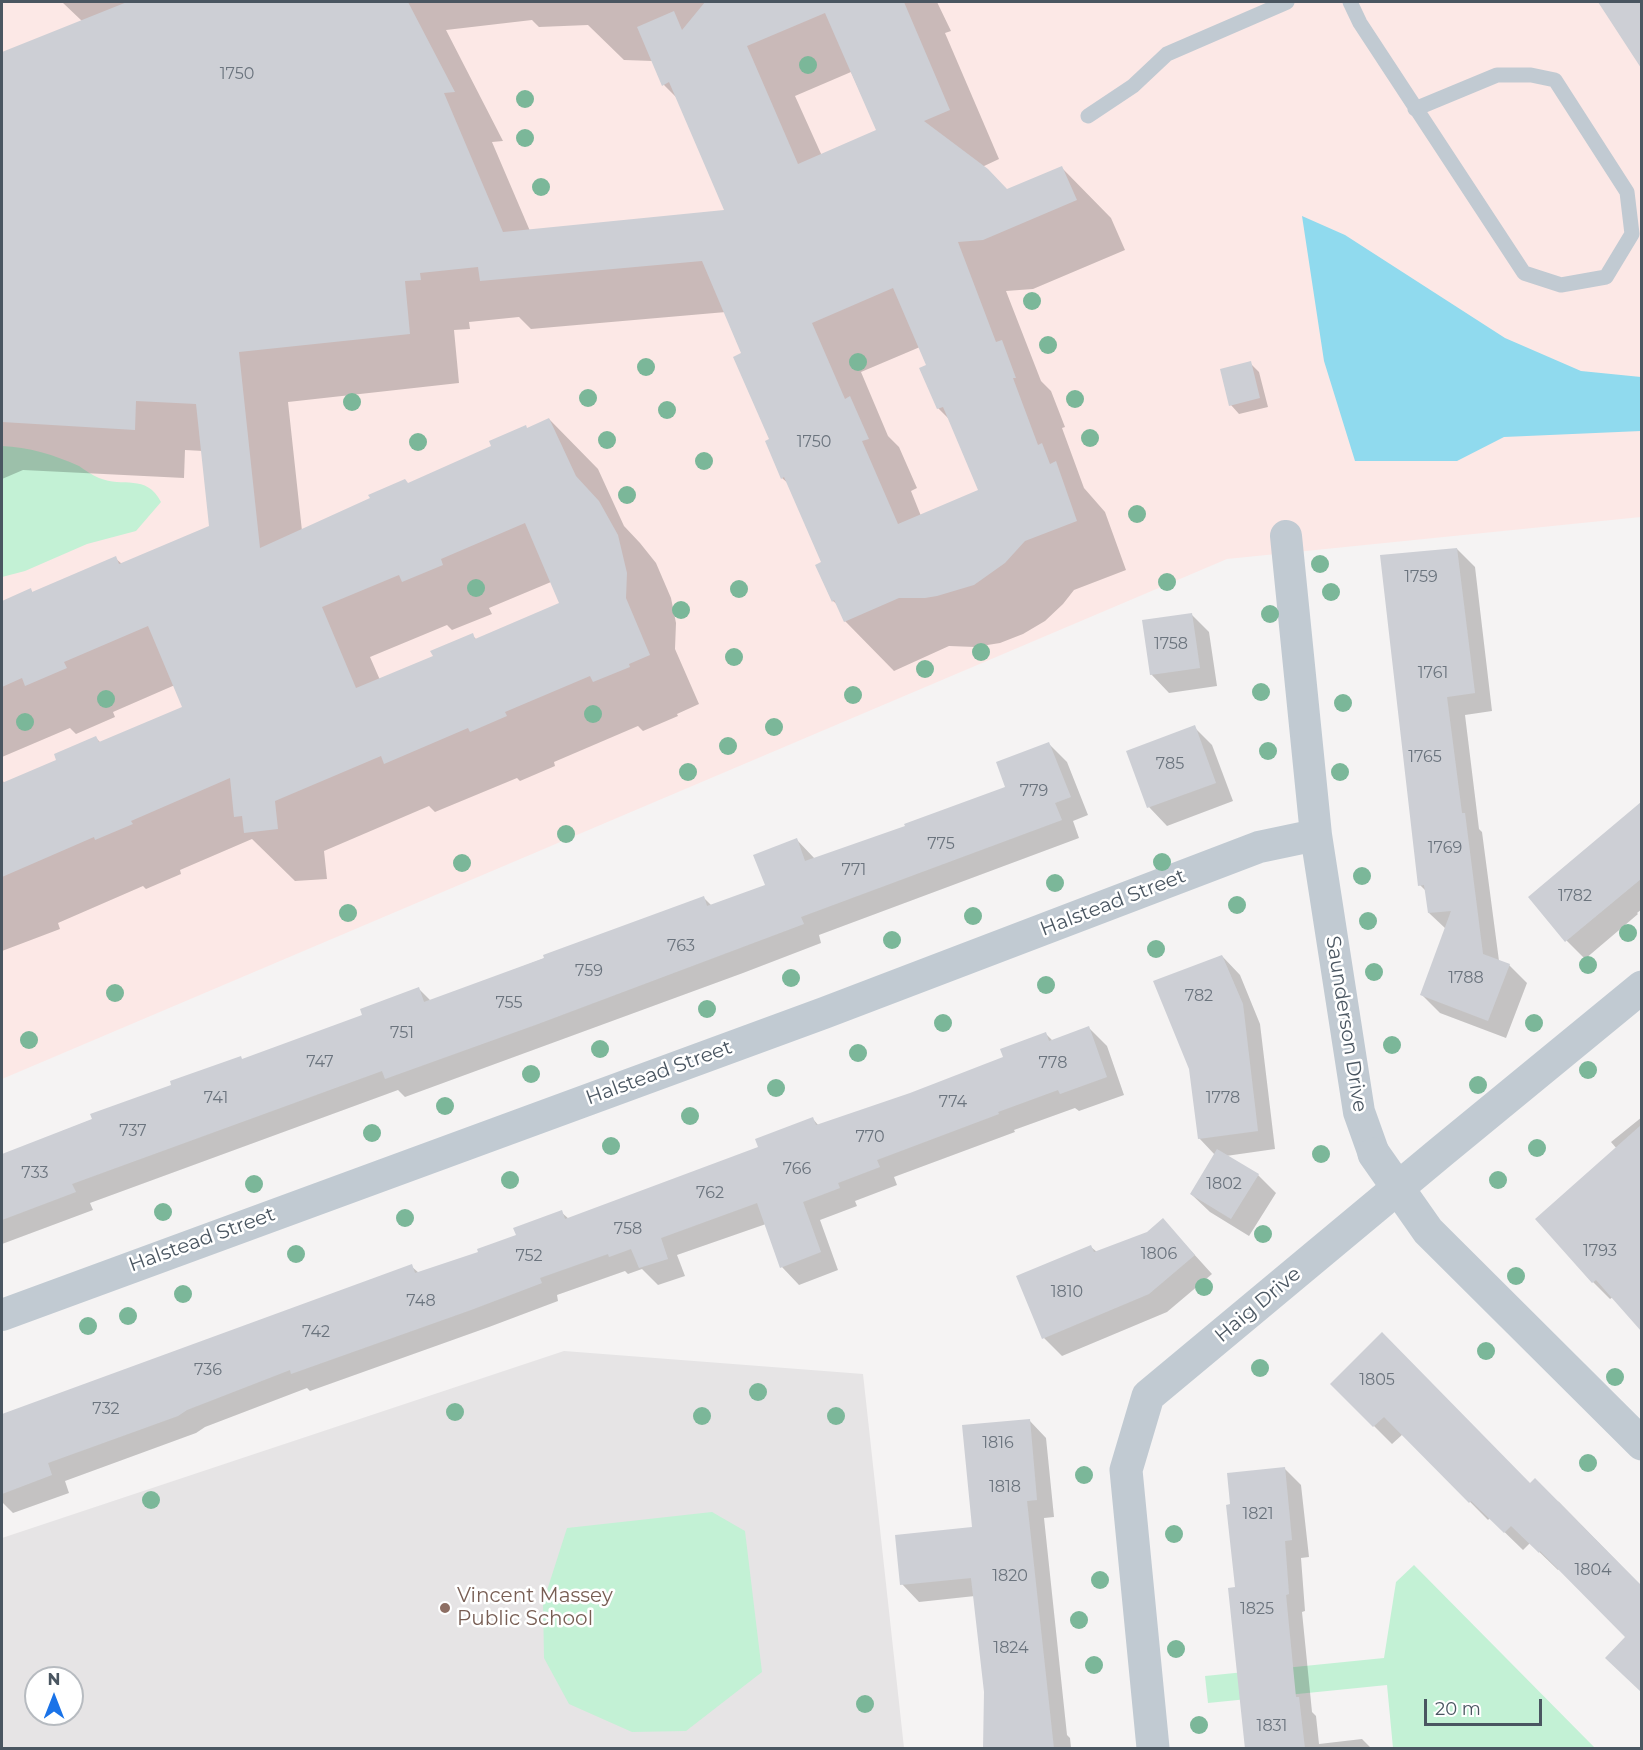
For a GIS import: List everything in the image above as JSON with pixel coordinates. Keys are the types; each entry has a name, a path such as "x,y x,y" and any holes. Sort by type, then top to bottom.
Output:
{"street":[{"name":"Saunderson Drive","path":"1286,536 1316,835 1359,1112 1374,1154 1428,1231 1641,1444"},
{"name":"Halstead Street","path":"2,1315 824,1013 1259,847 1316,835"},
{"name":"Haig Drive","path":"1153,1749 1126,1470 1148,1396 1641,987"}],"lane":[{"path":"1088,116 1133,86 1167,54 1287,2"},
{"path":"1350,2 1360,22 1415,108 1524,273 1561,285 1606,277 1632,234 1628,192 1555,80 1531,75 1497,75 1415,108"}],"shaded area":[{"path":"2,2 1641,2 1641,517 1227,559 2,1079"},
{"name":"Vincent Massey Public School","path":"564,1351 863,1374 904,1748 2,1748 2,1538"}],"green space":[{"path":"2,446 51,455 108,481 141,484 155,493 161,502 136,531 87,544 25,571 2,577"},
{"path":"712,1512 745,1531 762,1672 686,1731 632,1732 569,1704 544,1658 543,1603 567,1528"},
{"path":"1414,1565 1595,1748 1393,1748 1387,1685 1208,1703 1205,1676 1384,1658 1396,1582"}],"water":[{"path":"1302,216 1345,235 1505,338 1581,371 1641,377 1641,431 1504,437 1457,461 1355,461 1324,361"}],"building":[{"path":"127,2 408,2 455,92 444,93 503,232 724,210 669,82 662,86 637,27 674,11 682,30 705,2 904,2 950,110 924,121 988,169 1007,189 1062,166 1077,200 983,240 958,242 996,342 1002,340 1016,378 1013,378 1038,445 1042,443 1050,464 1056,461 1077,521 1025,541 1005,563 974,585 937,596 899,598 844,622 815,565 821,562 784,477 781,479 765,441 769,439 733,357 741,353 702,261 480,281 478,267 420,273 421,280 405,281 410,334 239,352 260,548 370,498 368,495 405,479 408,483 491,446 489,441 549,418 576,476 599,501 618,535 627,573 626,598 650,655 629,664 630,667 593,682 590,676 505,712 507,716 470,732 468,728 384,764 381,756 275,801 278,829 244,833 242,816 234,817 230,778 131,821 133,824 95,840 94,837 2,877 2,783 56,760 54,754 96,736 99,742 182,707 148,626 64,662 67,668 25,686 22,678 2,687 2,601 31,588 32,592 116,556 119,564 209,526 196,404 136,401 135,430 2,422 2,52","holes":["825,13 876,130 798,164 747,46","893,288 926,365 919,368 937,409 943,407 978,490 898,524 862,441 869,439 850,396 845,399 812,323","525,523 559,603 475,639 473,633 430,651 433,656 356,688 322,607 399,575 402,582 443,565 441,559"]},
{"path":"1598,2 1641,2 1641,68"},
{"path":"1251,361 1260,398 1229,406 1220,369"},
{"path":"1457,548 1475,693 1447,697 1483,954 1510,964 1488,1021 1420,995 1451,911 1428,913 1424,885 1418,886 1380,555"},
{"path":"1192,613 1200,668 1150,675 1142,620"},
{"path":"1195,725 1216,783 1147,808 1126,751"},
{"path":"1049,742 1071,797 1055,803 1062,820 801,917 804,924 538,1024 385,1079 382,1071 72,1184 76,1192 2,1220 2,1154 92,1119 90,1114 171,1085 170,1081 241,1056 242,1059 362,1015 360,1009 419,987 424,1002 544,958 543,955 704,896 707,906 765,885 753,855 797,838 805,861 905,826 904,824 1005,787 996,762"},
{"path":"1641,802 1641,879 1565,942 1528,897"},
{"path":"1222,955 1243,1004 1258,1131 1198,1139 1189,1069 1153,981"},
{"path":"1089,1026 1107,1077 1060,1094 1058,1090 877,1160 880,1167 838,1183 840,1188 803,1202 821,1252 780,1268 757,1203 661,1238 668,1259 639,1268 631,1249 609,1257 608,1254 540,1278 542,1283 471,1310 291,1374 290,1370 187,1410 178,1416 48,1463 52,1475 2,1494 2,1414 412,1264 415,1273 478,1252 477,1249 516,1235 513,1228 562,1210 565,1219 758,1147 755,1139 813,1117 816,1125 910,1093 1003,1057 1000,1049 1046,1032 1049,1041"},
{"path":"1641,1125 1641,1331 1596,1280 1592,1283 1535,1219"},
{"path":"1217,1149 1259,1174 1231,1219 1190,1194"},
{"path":"1163,1218 1195,1255 1149,1294 1042,1339 1016,1276 1091,1245 1094,1252 1147,1232"},
{"path":"1382,1332 1530,1483 1535,1478 1641,1585 1641,1692 1605,1658 1625,1637 1540,1551 1539,1553 1511,1526 1504,1533 1471,1501 1469,1503 1384,1417 1373,1427 1330,1384"},
{"path":"1030,1419 1037,1500 1027,1501 1054,1749 983,1749 984,1692 971,1578 900,1585 895,1535 972,1527 962,1425"},
{"path":"1285,1467 1292,1540 1285,1541 1289,1594 1286,1595 1296,1697 1299,1697 1305,1749 1245,1749 1228,1588 1235,1587 1226,1505 1230,1504 1227,1473"}],"place":[{"name":"Vincent Massey Public School","path":"445,1608"}]}
